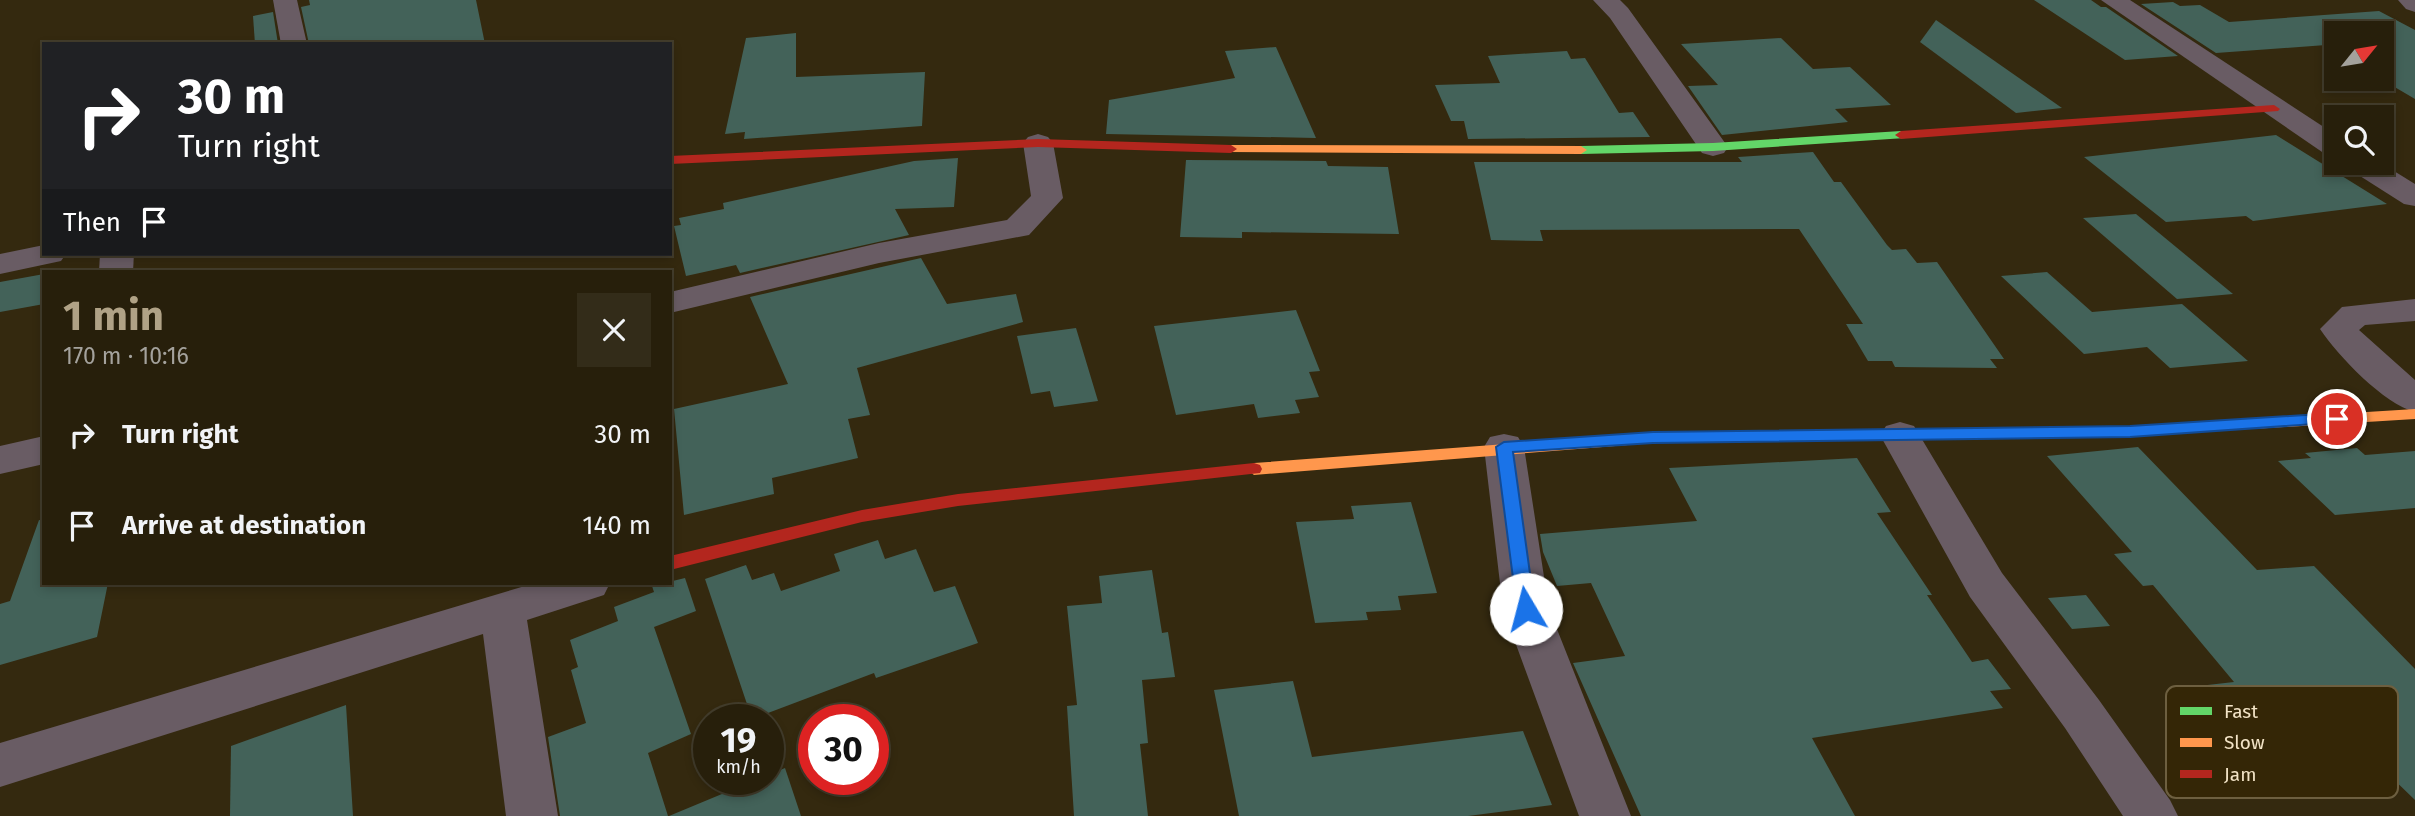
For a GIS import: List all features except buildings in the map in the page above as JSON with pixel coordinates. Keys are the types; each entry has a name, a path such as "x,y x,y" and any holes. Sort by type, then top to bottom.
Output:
{"street":[{"path":"285,0 294,42"},
{"path":"1605,0 1619,13 1713,147"},
{"path":"2113,0 2324,140"},
{"path":"2410,0 2415,4"},
{"path":"672,160 1038,143 1227,149 1549,151 1713,147 2086,124 2274,109"},
{"path":"672,303 879,253 1018,228 1047,198 1038,143"},
{"path":"2379,175 2415,197"},
{"path":"0,264 42,255"},
{"path":"2415,310 2355,315 2338,328 2374,366 2415,400"},
{"path":"672,563 862,516 958,500 1184,474 1504,447 1653,438 2130,431 2415,414"},
{"path":"1900,435 1986,585 2082,714 2152,816"},
{"path":"1504,447 1526,609 1605,816"},
{"path":"0,460 42,450"},
{"path":"0,765 582,585"},
{"path":"503,610 532,816"}],"traffic: fast":[{"path":"1581,150 1713,147 1901,135"},
{"path":"1817,436 2130,431 2253,424"}],"traffic: slow":[{"path":"1231,149 1581,150"},
{"path":"2253,424 2415,414"},
{"path":"1254,469 1653,438 1817,436"}],"traffic: jam":[{"path":"1901,135 2274,109"},
{"path":"672,160 1038,143 1231,149"},
{"path":"672,563 862,516 958,500 1254,469"}],"route":[{"path":"1526,609 1504,447 1653,438 2130,431 2337,419"}]}
